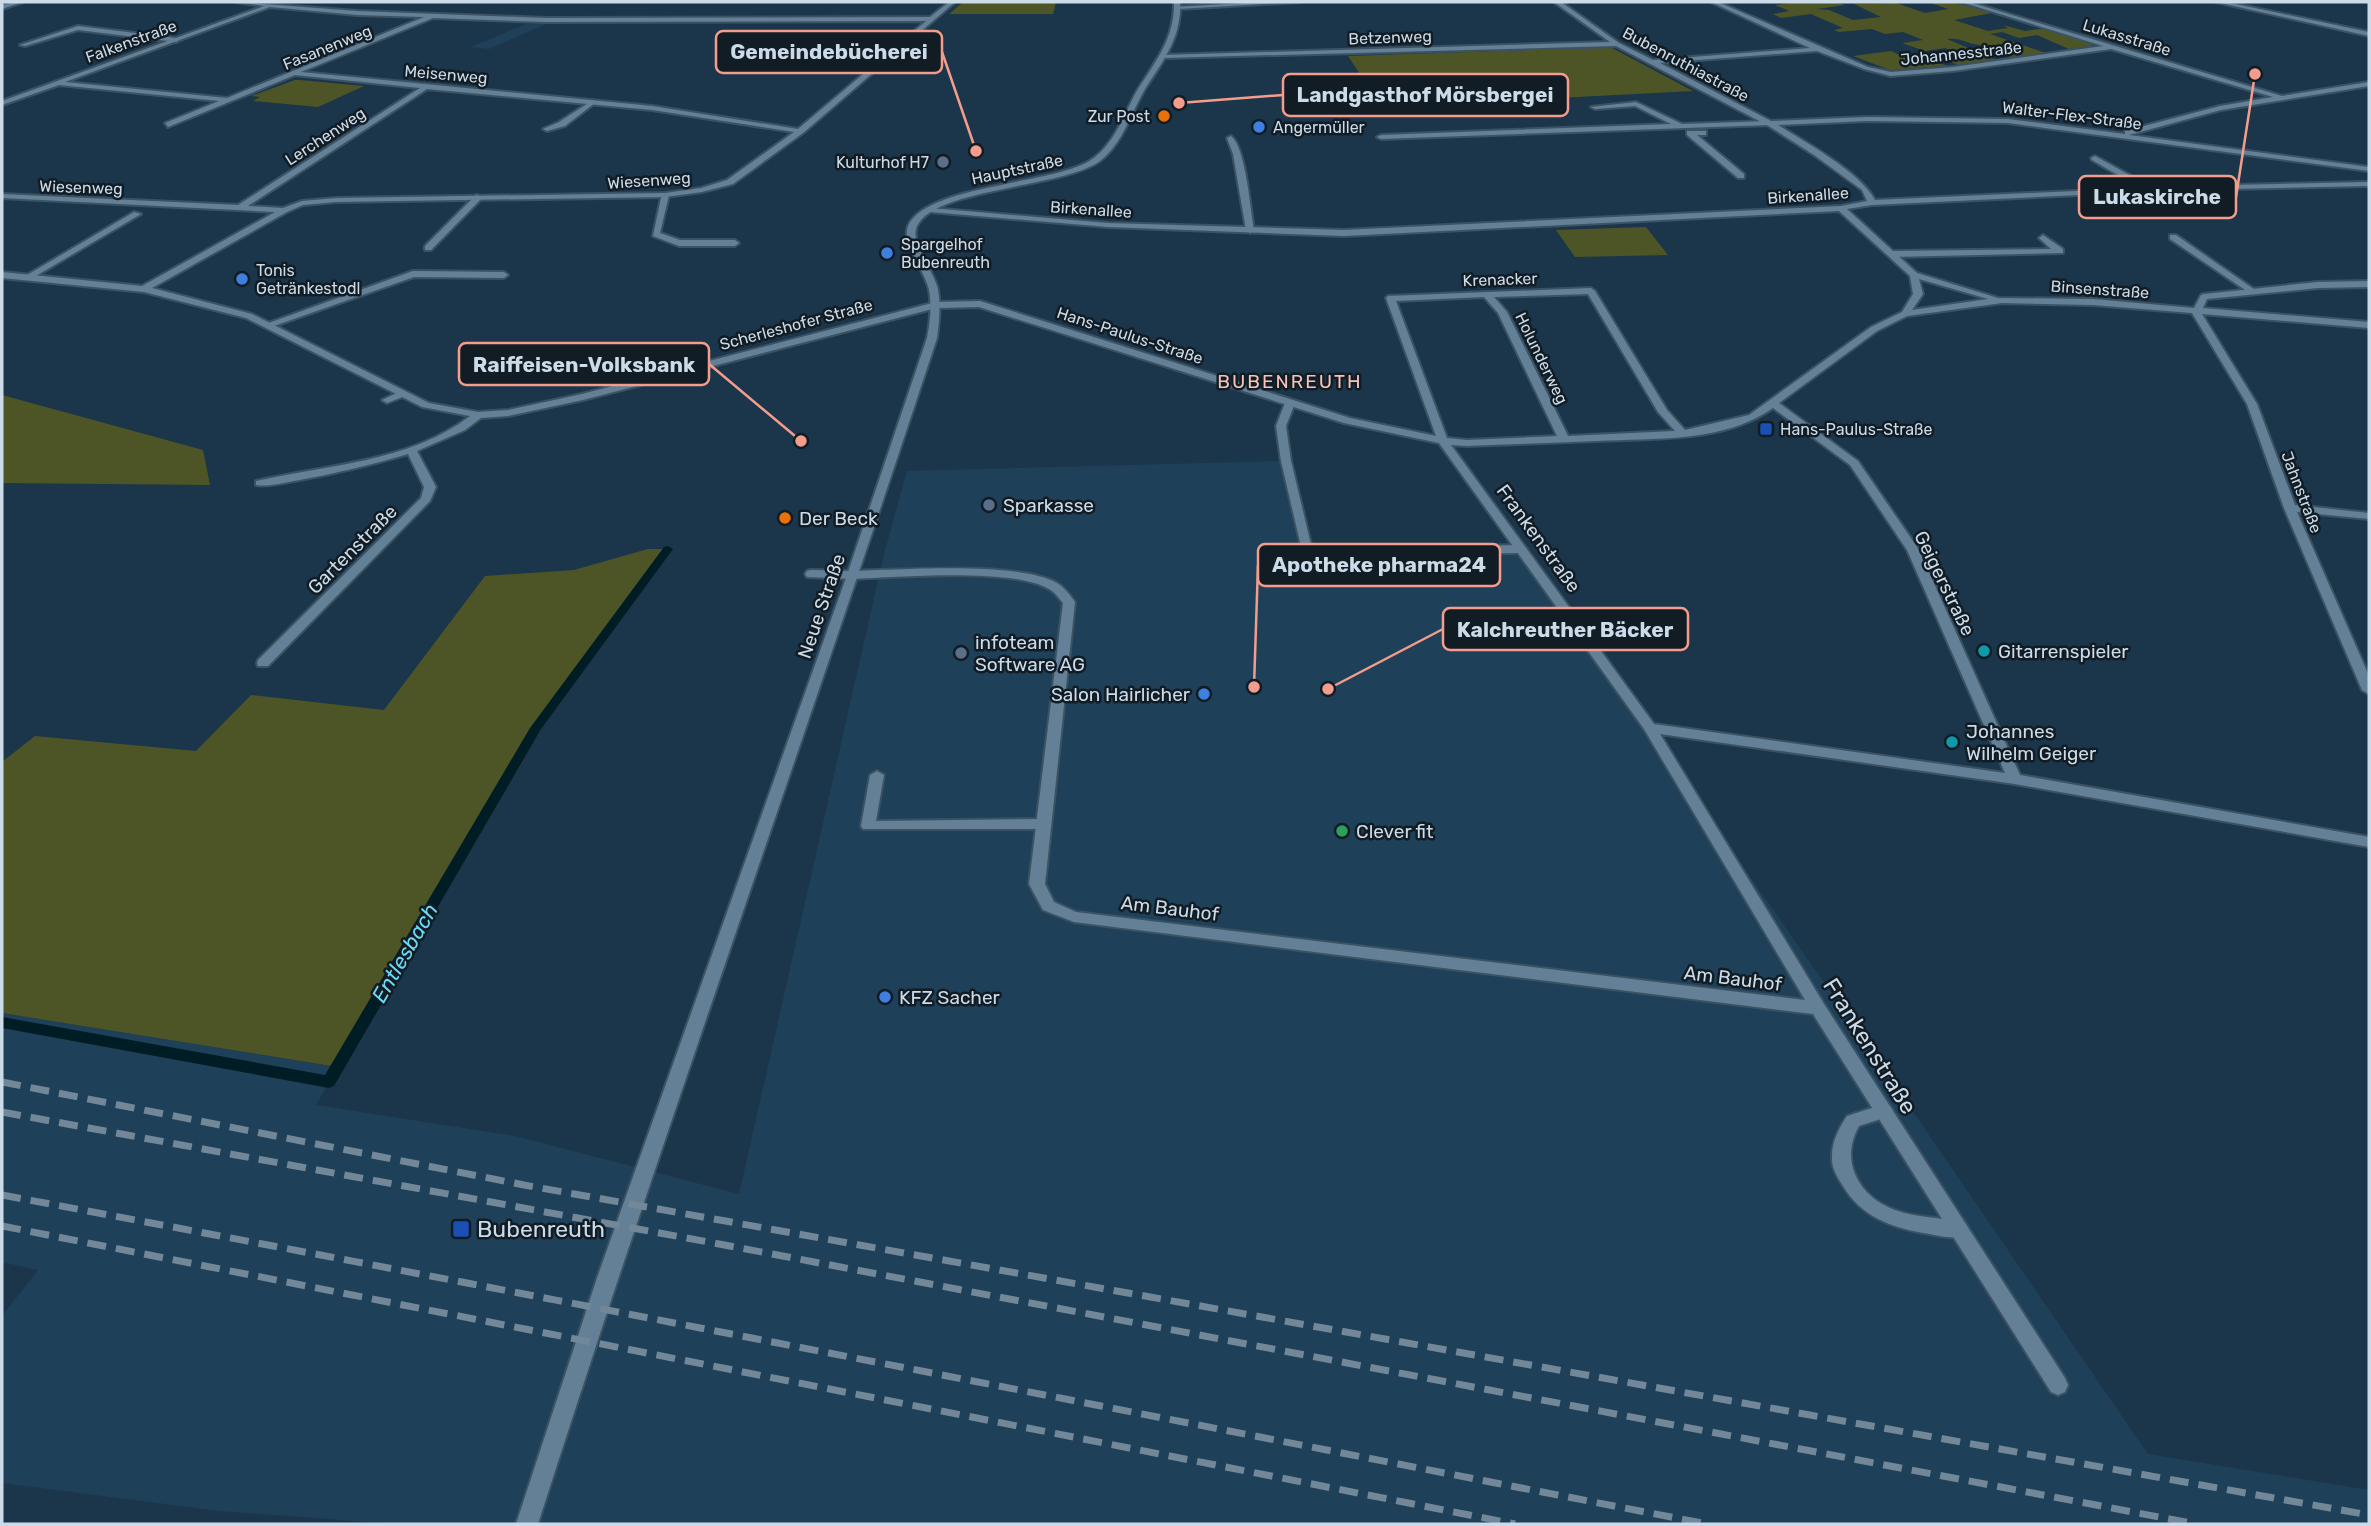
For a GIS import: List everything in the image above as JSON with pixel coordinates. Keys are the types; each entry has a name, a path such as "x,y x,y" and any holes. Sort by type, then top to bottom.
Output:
{"street":[{"path":"2,7 20,2"},
{"path":"239,2 432,17 640,21 932,19"},
{"name":"Falkenstraße","path":"2,103 281,2"},
{"name":"Wiesenweg","path":"144,289 302,203 336,200 665,195 702,190 730,182 800,131 952,2"},
{"path":"1177,4 1296,2"},
{"name":"Bubenruthiastraße","path":"1557,2 1617,44 1770,124 1817,153 1865,189 1872,203"},
{"name":"Johannesstraße","path":"1714,2 1872,70 1909,74 2110,47"},
{"name":"Lukasstraße","path":"1964,2 2282,98"},
{"path":"2219,2 2369,34"},
{"name":"Hauptstraße","path":"930,210 963,195 1046,180 1087,166 1104,153 1114,141 1144,84 1164,57 1177,4"},
{"name":"Fasanenweg","path":"168,125 432,17"},
{"path":"23,45 78,28 176,40"},
{"path":"138,31 186,37"},
{"name":"Betzenweg","path":"1164,57 1617,44"},
{"name":"Johannesstraße","path":"1653,63 1819,49"},
{"name":"Meisenweg","path":"297,74 593,102 800,131"},
{"name":"Fasanenweg","path":"55,83 231,100"},
{"path":"2124,135 2199,113 2369,84"},
{"name":"Lerchenweg","path":"241,207 424,88"},
{"path":"547,129 562,124 593,102"},
{"name":"Bubenruthiastraße","path":"1595,107 1636,104 1683,127"},
{"name":"Walter-Flex-Straße","path":"1770,124 1867,119 2021,122 2369,169"},
{"name":"Bubenruthiastraße","path":"1381,137 1770,124"},
{"name":"Bubenruthiastraße","path":"1741,176 1690,133 1782,131"},
{"path":"1231,138 1237,154 1250,230"},
{"path":"2095,158 2150,190"},
{"name":"Birkenallee","path":"930,210 1108,225 1344,233 1842,208 1872,203 2150,190 2369,184"},
{"path":"665,195 656,234 679,243 735,243"},
{"name":"Wiesenweg","path":"2,196 284,211"},
{"path":"428,248 479,197"},
{"name":"Binsenstraße","path":"1842,208 1914,275 2002,300"},
{"name":"Neue Straße","path":"527,1524 607,1278 737,900 853,575 932,338 936,305 934,286 910,238 913,226 930,210"},
{"path":"26,278 137,214"},
{"path":"2173,237 2254,292"},
{"path":"1892,254 2060,251 2043,238"},
{"path":"1986,239 2002,252"},
{"path":"268,325 414,274 504,275"},
{"name":"Scherleshofer Straße","path":"2,275 144,289 249,316 426,405 478,415 508,412 583,397 936,305"},
{"path":"1905,314 1918,294 1914,275"},
{"path":"2196,312 2204,297 2318,285 2369,284"},
{"name":"Krenacker","path":"1443,441 1391,298 1591,290 1662,412 1683,434"},
{"name":"Holunderweg","path":"1487,295 1502,312 1564,439"},
{"name":"Binsenstraße","path":"1905,314 2002,300 2093,302 2369,325"},
{"name":"Hans-Paulus-Straße","path":"936,305 980,304 1348,421 1443,441 1466,443 1683,434 1728,425 1753,417 1874,329 1905,314"},
{"name":"Jahnstraße","path":"2196,312 2252,404 2290,508 2369,690"},
{"path":"387,400 401,394"},
{"path":"1290,403 1281,426 1286,461 1307,553 1521,549"},
{"name":"Geigerstraße","path":"1773,403 1854,463 1913,550 2015,779"},
{"path":"260,483 312,475 411,449 468,425 478,415"},
{"name":"Frankenstraße","path":"1443,441 1650,728 1818,1008 2058,1385"},
{"name":"Gartenstraße","path":"263,663 426,499 430,486 411,449"},
{"path":"2290,508 2369,516"},
{"name":"Am Bauhof","path":"811,574 990,574 1031,578 1053,585 1069,602 1037,884 1048,906 1074,917 1818,1008"},
{"path":"1650,728 2015,779 2369,842"},
{"path":"877,775 868,825 1044,824"},
{"path":"1884,1111 1853,1121 1846,1132 1841,1162 1850,1180 1878,1211 1906,1222 1959,1230"}],"shaded area":[{"path":"526,24 546,24 489,49 471,47"},
{"path":"1286,461 1307,553 1521,549 1846,1014 2148,1454 2369,1490 2369,1524 395,1524 219,1511 2,1483 2,1316 38,1270 2,1262 2,1013 338,1067 316,1105 515,1136 739,1194 884,554 907,471"}],"green space":[{"path":"963,2 1056,2 1053,14 949,14"},
{"path":"1843,2 1839,3 1845,5 1817,9 1829,10 1853,20 1881,17 1854,4 1896,3 1925,13 1948,9 1931,3 1953,2 1992,13 1954,20 1988,31 2008,28 2003,25 2025,31 2045,28 2096,45 2069,49 2037,35 2019,38 2002,32 1990,34 2046,53 2011,58 2000,53 2013,51 1993,45 1947,39 1997,60 1958,65 1946,60 1967,57 1945,48 1925,51 1902,43 1923,40 1903,32 1885,34 1872,29 1839,32 1834,30 1843,28 1811,14 1781,18 1773,14 1789,11 1775,5"},
{"path":"1610,47 1693,91 1382,107 1348,56"},
{"path":"1891,51 1900,55 1916,53 1947,66 1890,70 1853,56"},
{"path":"295,80 364,86 318,107 253,101 260,97 251,96"},
{"path":"1646,227 1668,255 1575,257 1556,230"},
{"path":"2,395 203,450 210,485 2,483"},
{"path":"648,549 668,549 536,728 338,1067 2,1013 2,762 35,736 196,751 251,695 384,710 485,576 574,570"}],"waterway":[{"name":"Entlesbach","path":"2,1023 329,1082 536,728 668,549"}],"railway":[{"path":"2,1082 524,1185 2369,1515"},
{"path":"2,1112 714,1243 2196,1524"},
{"path":"2,1195 1707,1524"},
{"path":"2,1226 1515,1524"}],"place":[{"name":"Lukaskirche","path":"2255,74"},
{"name":"Landgasthof Mörsbergei","path":"1179,103"},
{"name":"Zur Post","path":"1164,116"},
{"name":"Angermüller","path":"1259,127"},
{"name":"Gemeindebücherei","path":"976,151"},
{"name":"Kulturhof H7","path":"943,162"},
{"name":"Spargelhof Bubenreuth","path":"887,253"},
{"name":"Tonis Getränkestodl","path":"242,279"},
{"name":"Hans-Paulus-Straße","path":"1766,429"},
{"name":"Raiffeisen-Volksbank","path":"801,441"},
{"name":"Sparkasse","path":"989,505"},
{"name":"Der Beck","path":"785,518"},
{"name":"Gitarrenspieler","path":"1984,651"},
{"name":"infoteam Software AG","path":"961,653"},
{"name":"Apotheke pharma24","path":"1254,687"},
{"name":"Kalchreuther Bäcker","path":"1328,689"},
{"name":"Salon Hairlicher","path":"1204,694"},
{"name":"Johannes Wilhelm Geiger","path":"1952,742"},
{"name":"Clever fit","path":"1342,831"},
{"name":"KFZ Sacher","path":"885,997"},
{"name":"Bubenreuth","path":"461,1229"}],"district":[{"name":"BUBENREUTH","path":"1290,381"}]}
